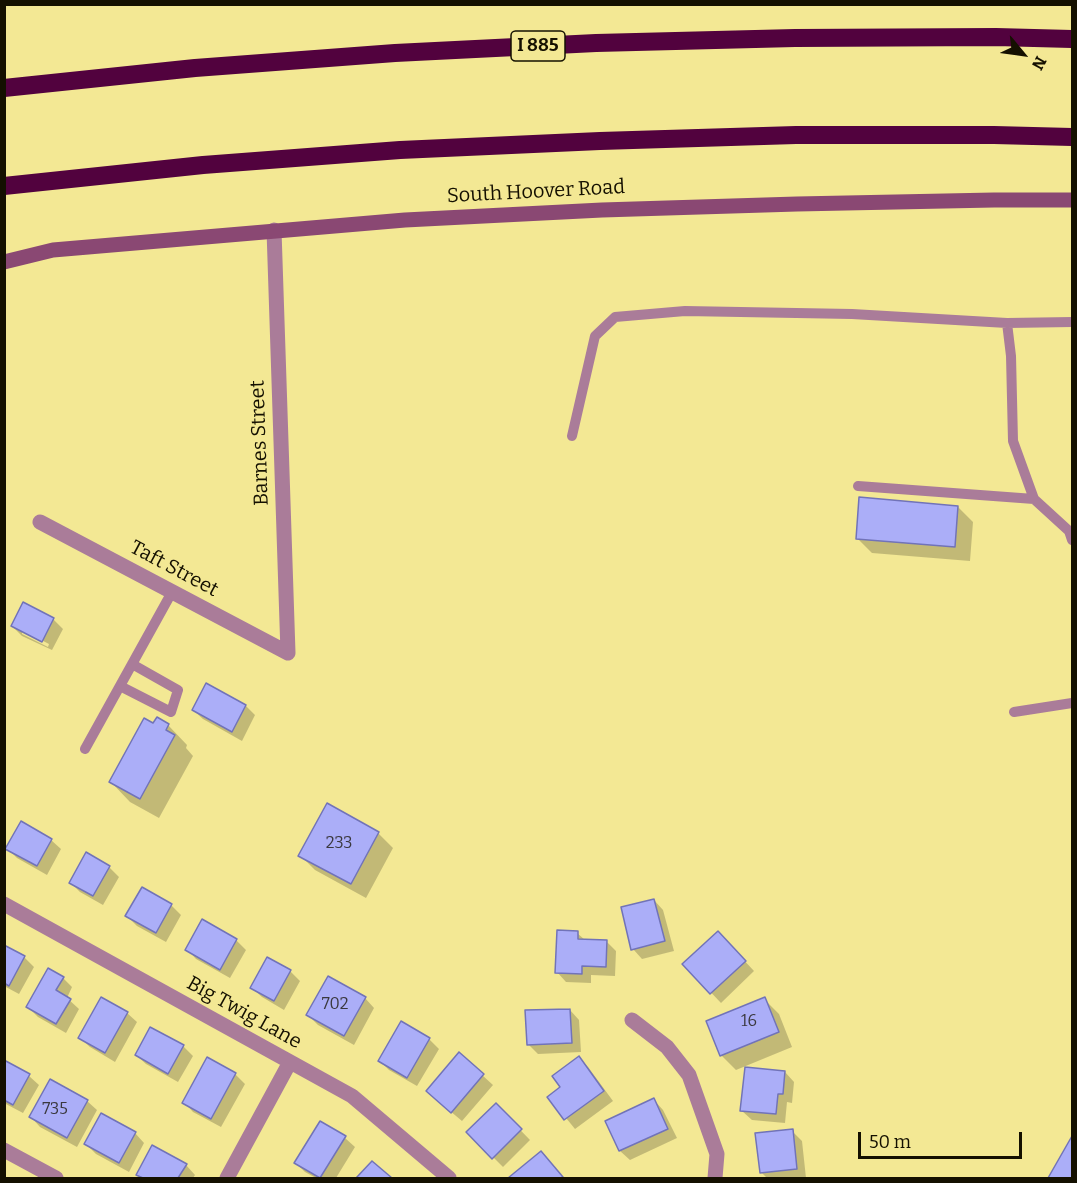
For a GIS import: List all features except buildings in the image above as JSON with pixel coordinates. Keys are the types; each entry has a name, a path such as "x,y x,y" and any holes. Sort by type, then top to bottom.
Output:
{"highway":[{"name":"I 885","path":"4,88 195,68 395,53 596,43 795,38 1072,39"},
{"path":"4,186 203,165 389,151 600,141 796,135 1072,137"}],"street":[{"name":"South Hoover Road","path":"4,262 53,250 405,220 613,210 959,200 1072,200"},
{"name":"Barnes Street","path":"274,230 288,653"},
{"name":"Taft Street","path":"40,522 288,653"},
{"name":"Big Twig Lane","path":"4,904 352,1096 449,1179"},
{"path":"632,1020 667,1047 689,1075 717,1154 715,1179"},
{"path":"227,1179 290,1062"},
{"path":"4,1150 56,1179"}],"lane":[{"path":"572,436 595,336 615,317 697,311 852,314 1006,323 1072,322"},
{"path":"1006,323 1011,356 1013,441 1034,499 1069,531 1072,540"},
{"path":"858,486 1034,499"},
{"path":"85,749 171,592"},
{"path":"120,686 171,712 178,690 132,664"},
{"path":"1014,712 1072,703"}]}
